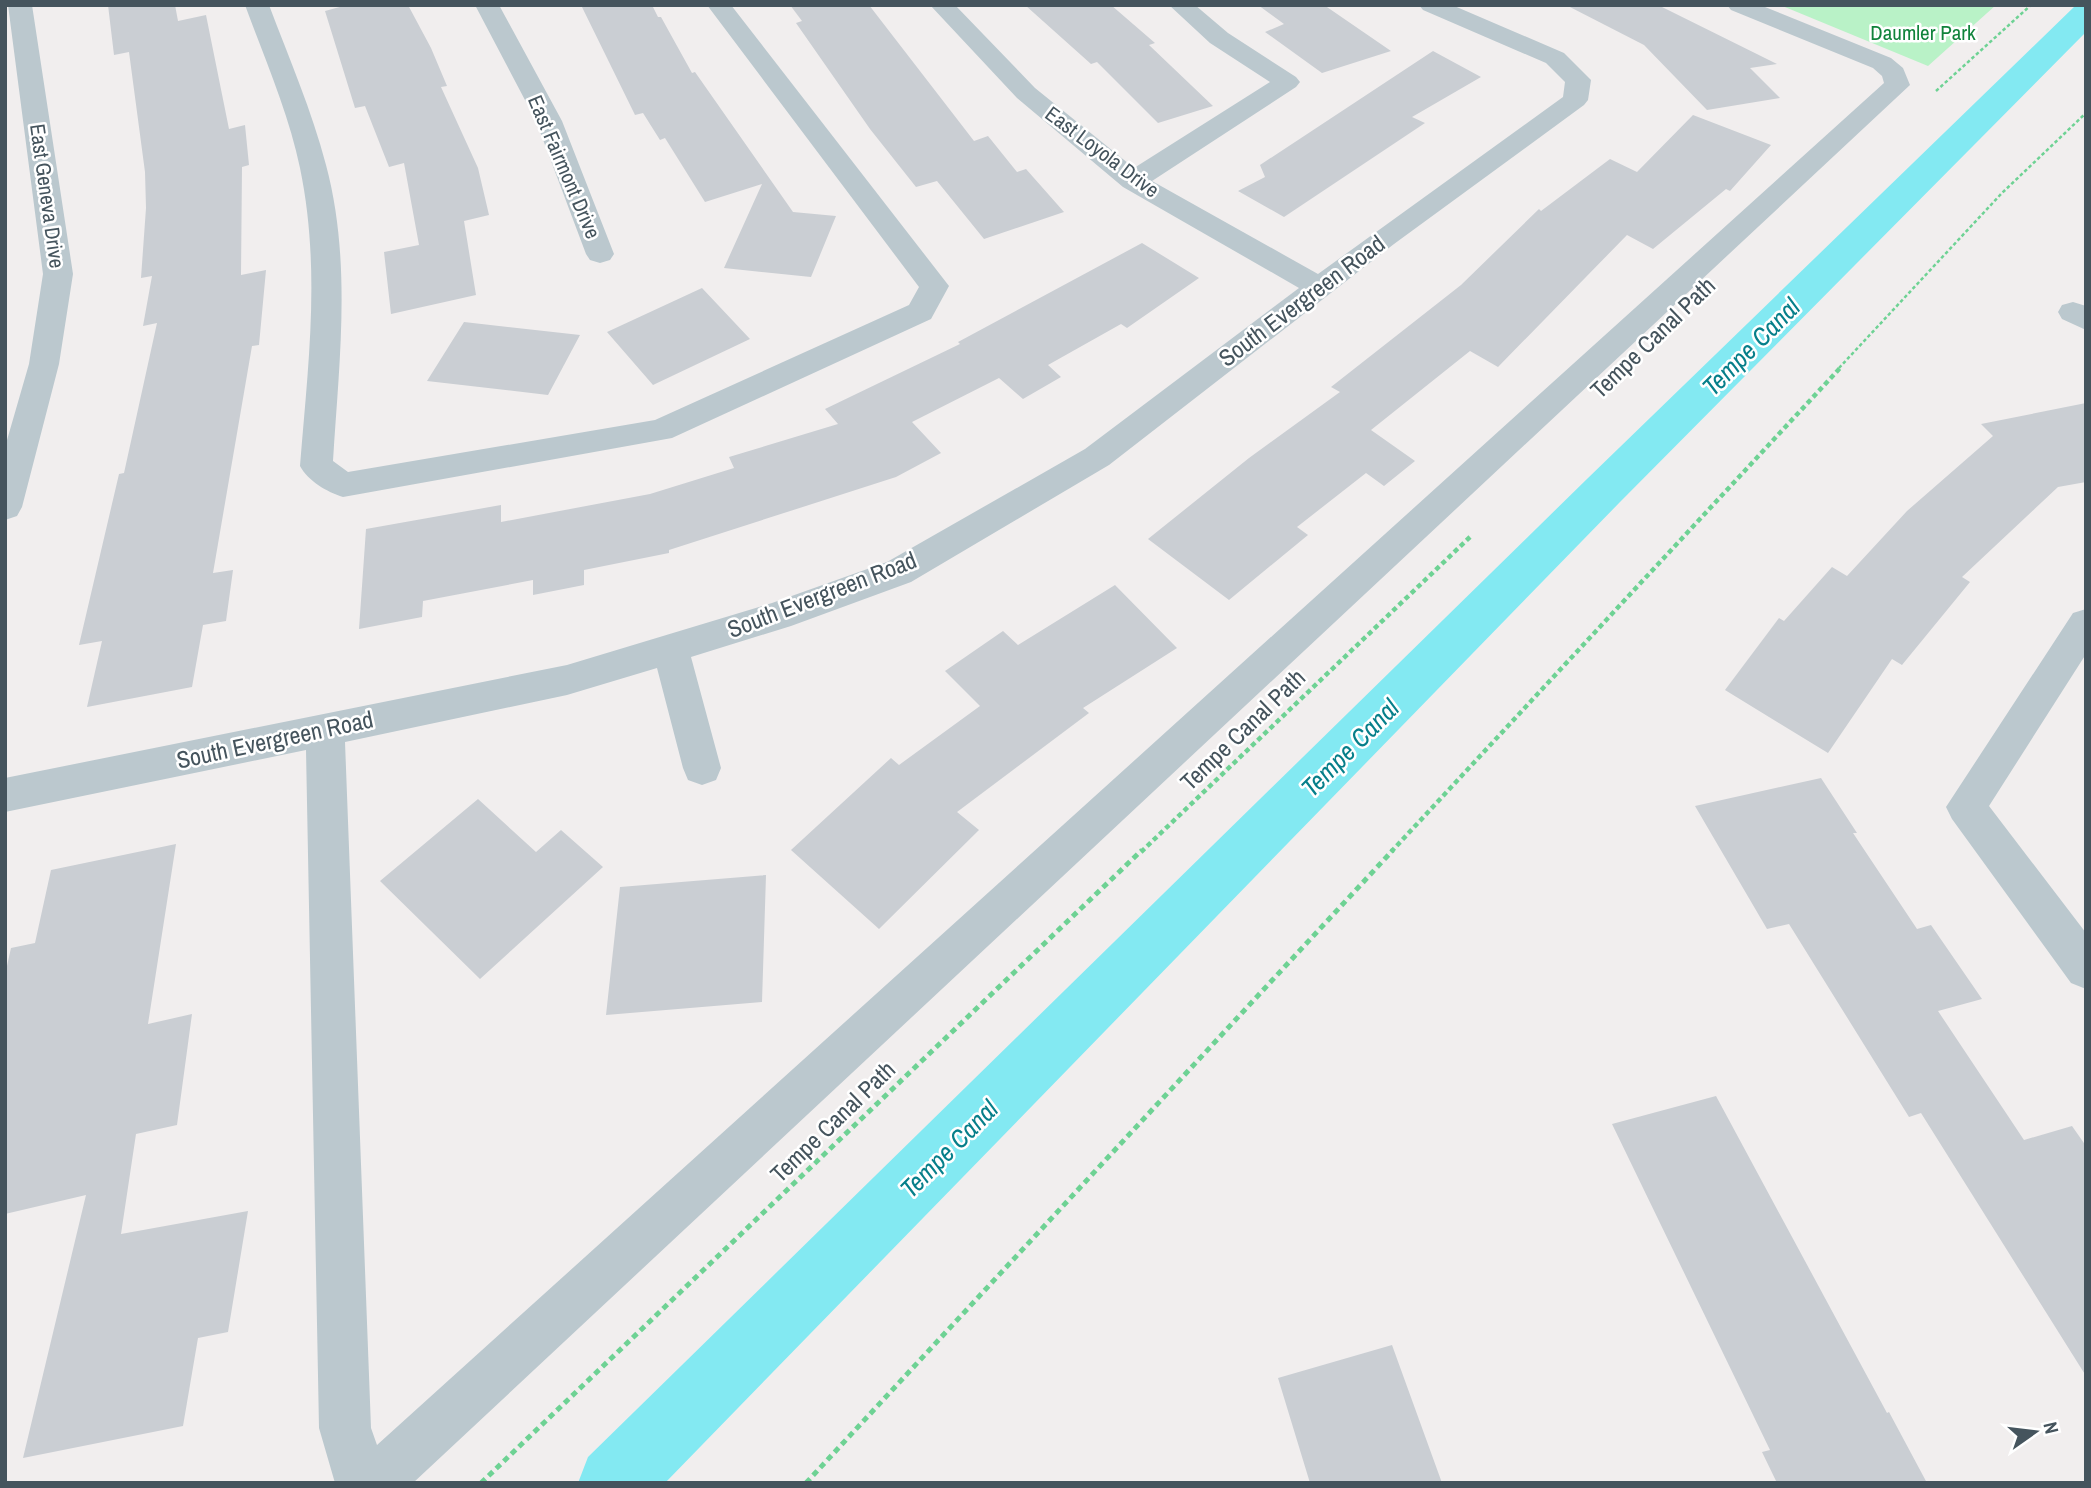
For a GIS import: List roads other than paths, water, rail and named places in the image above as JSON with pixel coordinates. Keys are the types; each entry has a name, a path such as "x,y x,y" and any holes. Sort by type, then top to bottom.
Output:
{"street":[{"name":"East Geneva Drive","path":"5,507 44,364 58,274 20,5"},
{"path":"257,5 313,166 325,242 328,311 316,466 343,485 661,430 920,312 934,286 719,5"},
{"name":"East Fairmont Drive","path":"487,5 549,121 600,254"},
{"name":"East Loyola Drive","path":"942,5 1026,93 1133,181 1321,288"},
{"path":"1133,181 1287,82 1219,38 1181,5"},
{"name":"South Evergreen Road","path":"5,795 567,681 778,616 899,572 1097,457 1384,238 1575,100 1578,80 1555,58 1430,5"},
{"path":"374,1483 1897,85 1894,73 1882,63 1739,5"},
{"path":"2086,623 1966,807 2086,968"},
{"path":"670,649 702,768"},
{"path":"325,730 345,1428 362,1483"}],"waterway":[{"name":"Tempe Canal","path":"614,1483 1604,490 2086,13"}],"park label":[{"name":"Daumler Park","path":"1923,33"}]}
